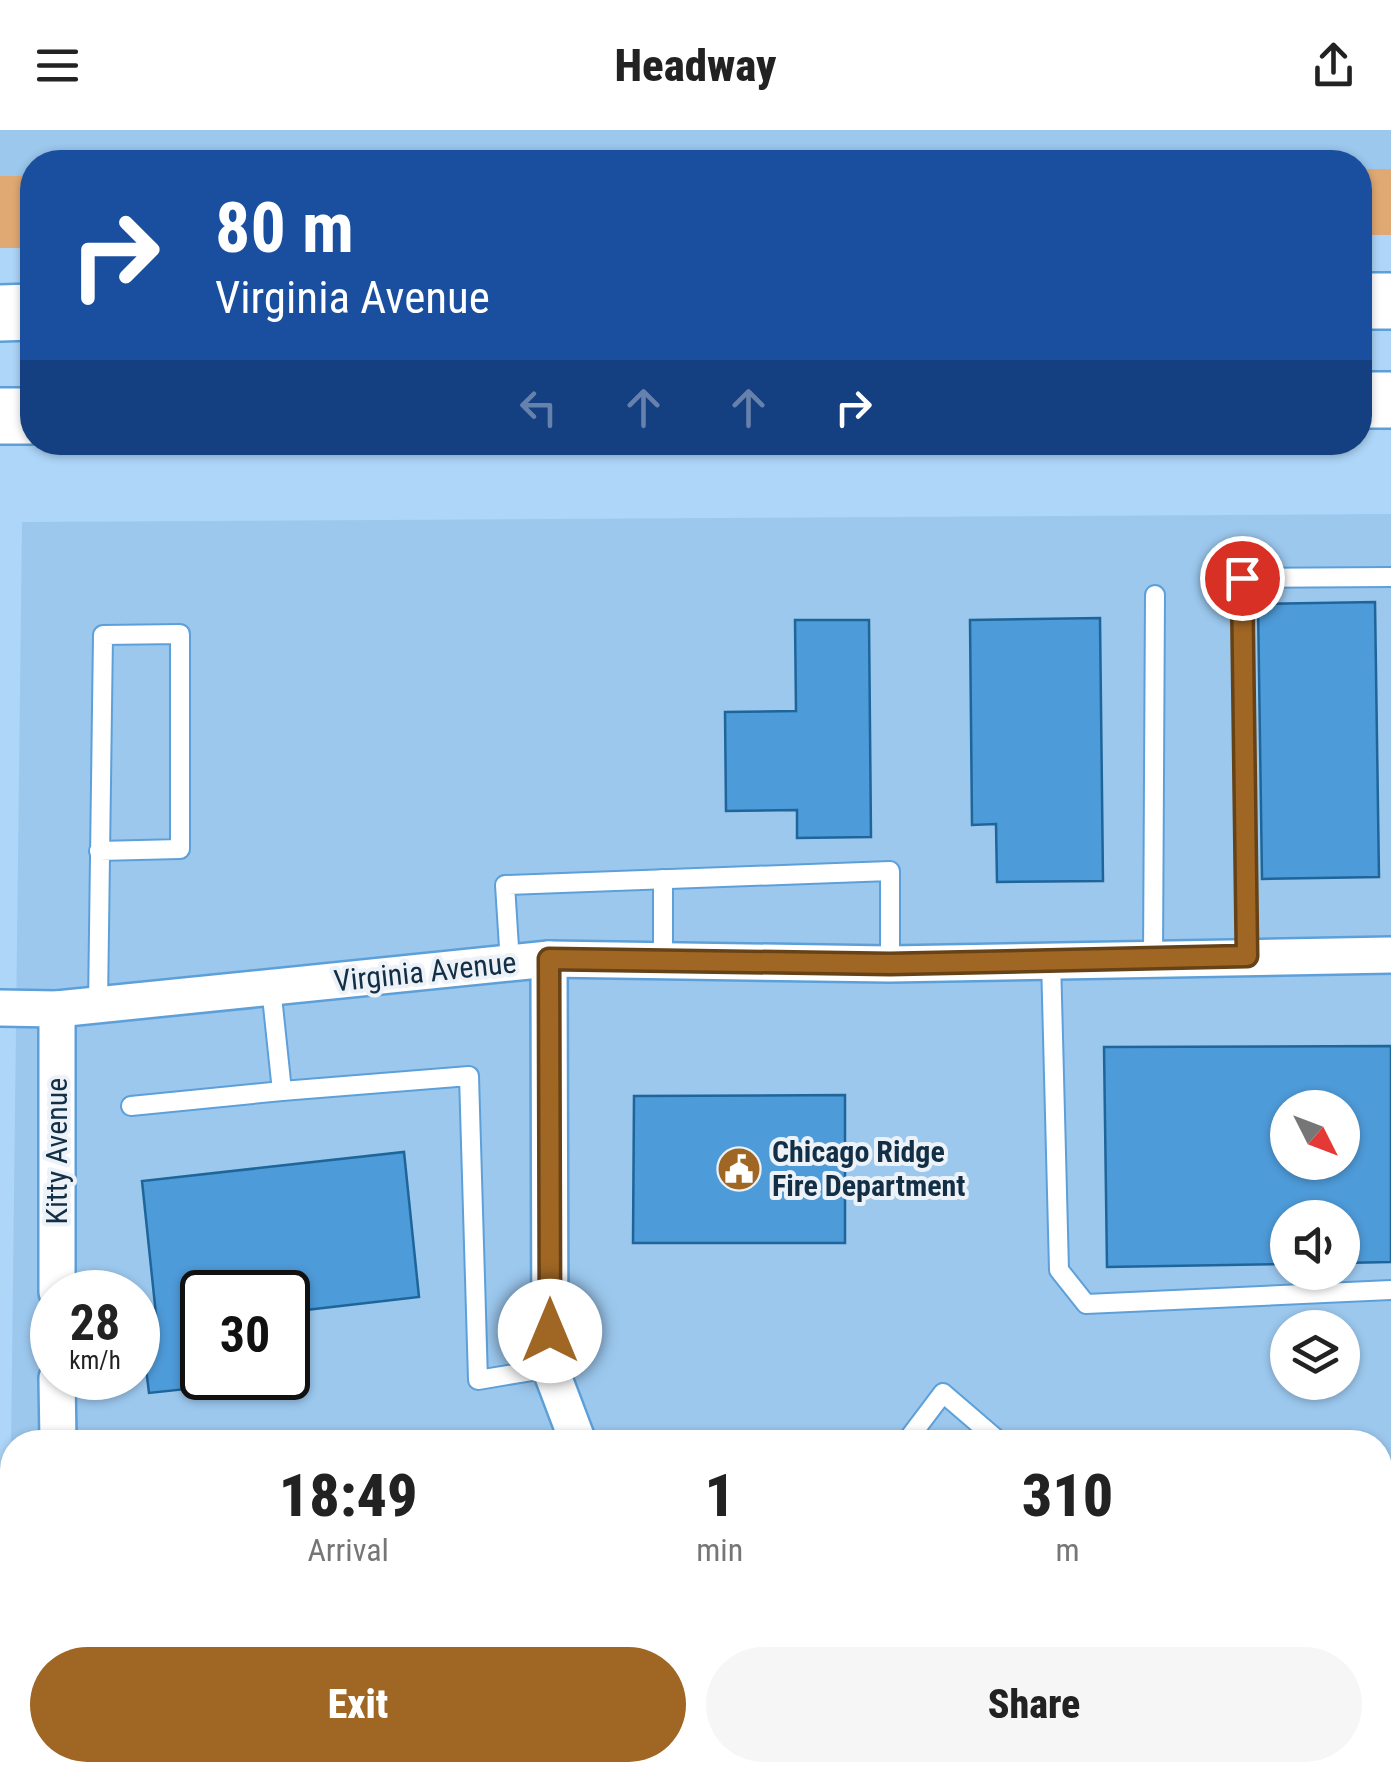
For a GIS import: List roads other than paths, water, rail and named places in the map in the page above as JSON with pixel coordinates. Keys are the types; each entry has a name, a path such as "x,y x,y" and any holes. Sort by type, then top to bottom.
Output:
{"street":[{"name":"Virginia Avenue","path":"0,1008 98,1005 549,959 890,964 1391,954"},
{"path":"549,959 550,1368 573,1430"},
{"name":"Kitty Avenue","path":"57,1008 58,1270"},
{"path":"58,1400 58,1430"}],"lane":[{"path":"1247,956 1242,578 1391,577"},
{"path":"1153,958 1155,594"},
{"path":"98,1005 99,851 103,635 180,634 180,848 99,851"},
{"path":"510,963 505,885 890,871 890,964"},
{"path":"662,960 663,880"},
{"path":"1051,959 1059,1270 1086,1304 1391,1290"},
{"path":"270,987 282,1090"},
{"path":"131,1106 469,1076 478,1380 550,1368"},
{"path":"915,1430 942,1394 986,1430"}],"place":[{"name":"Chicago Ridge Fire Department","path":"739,1169"}]}
